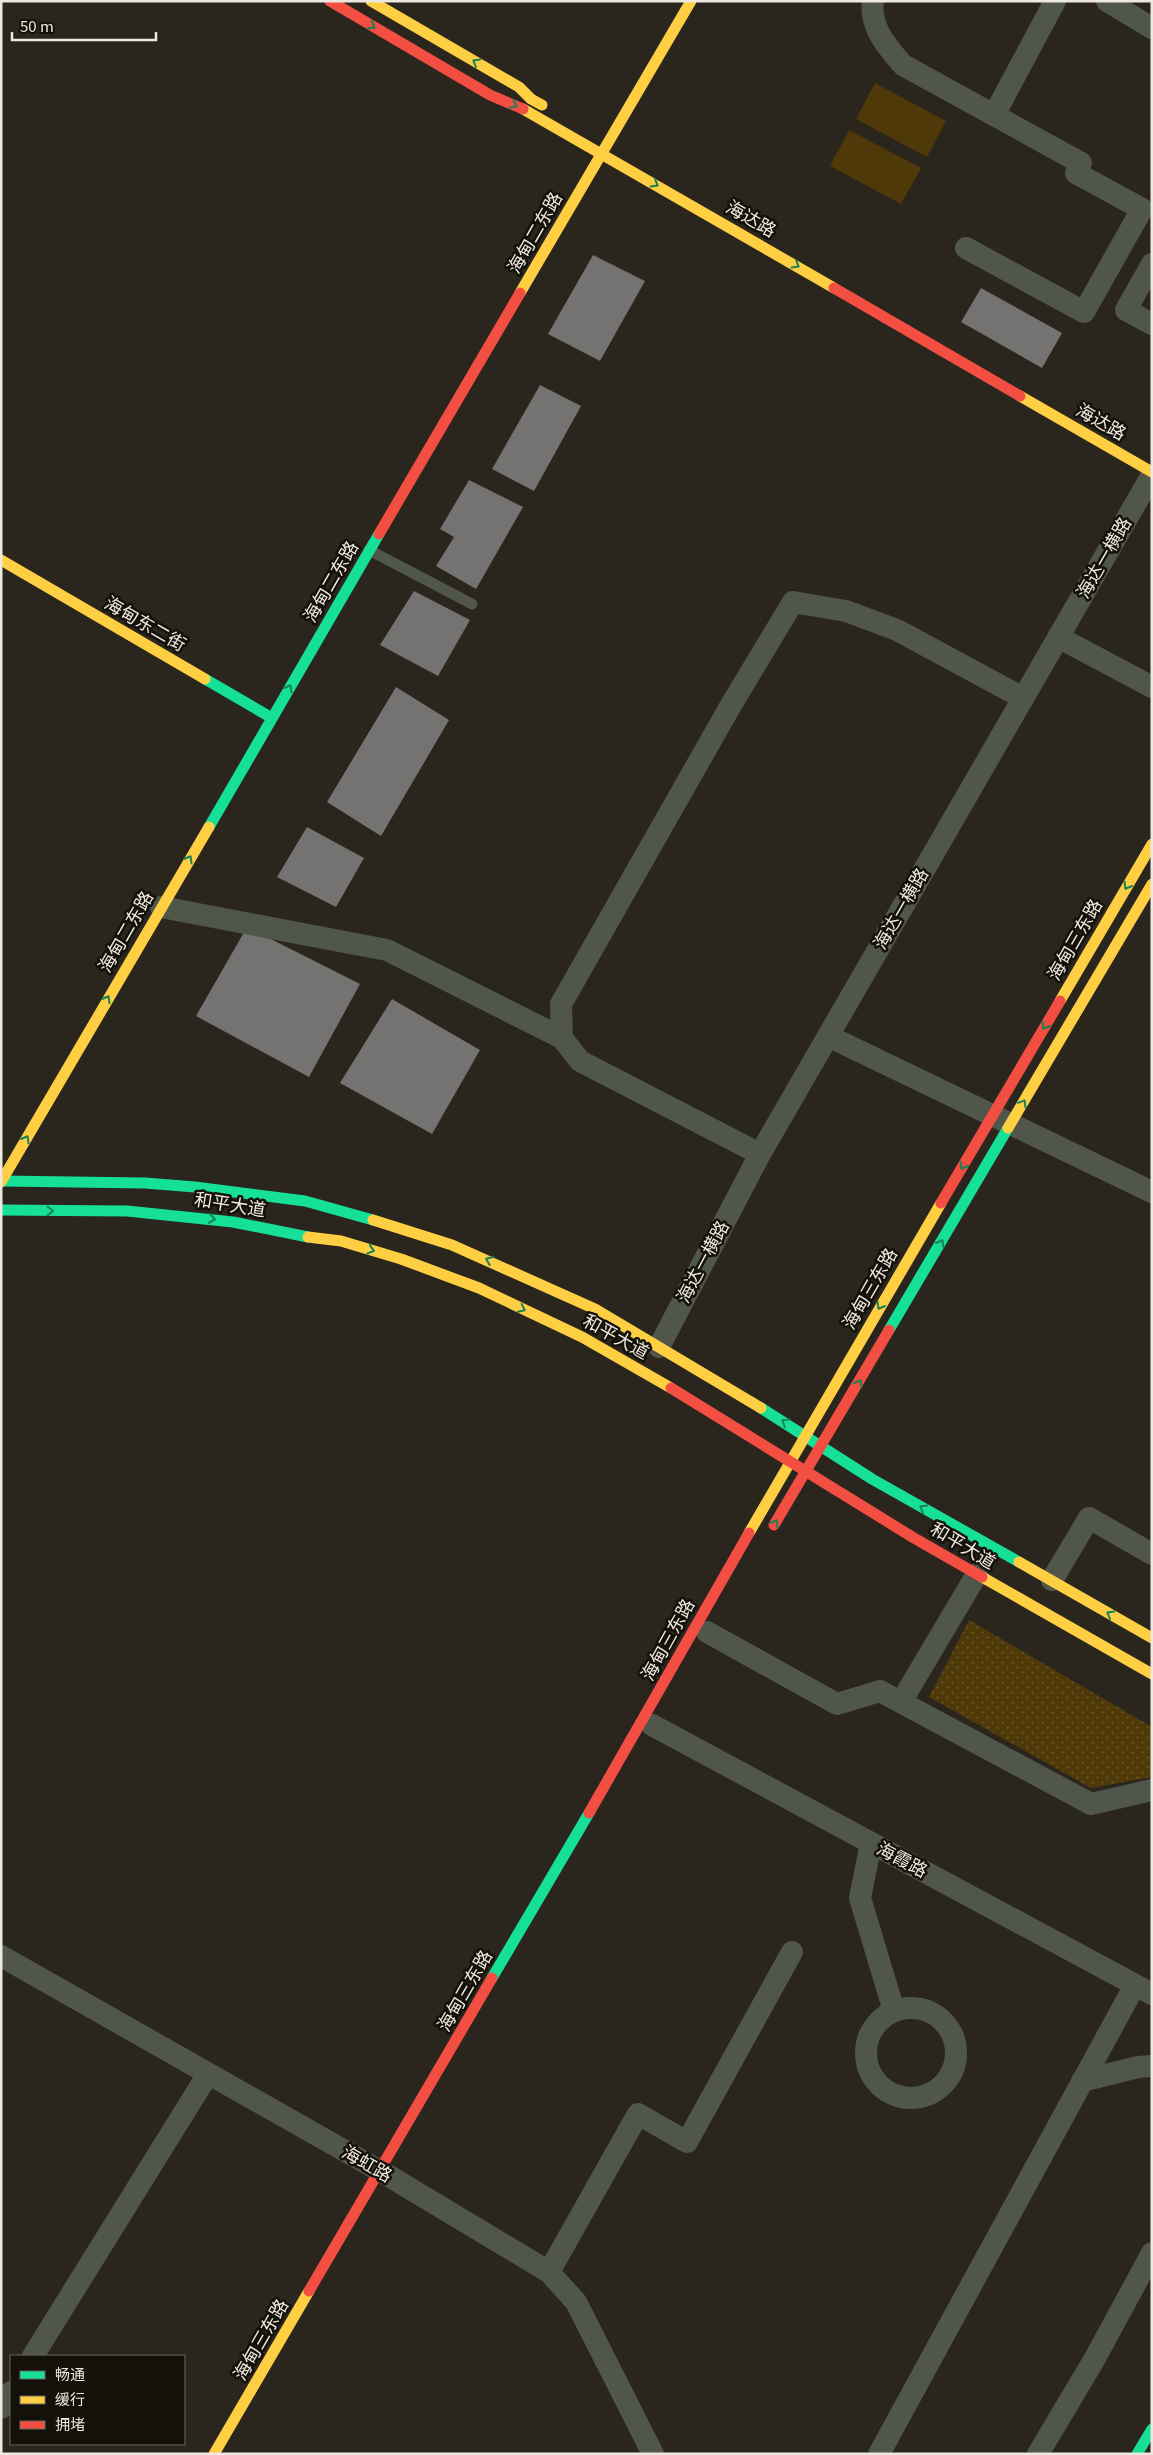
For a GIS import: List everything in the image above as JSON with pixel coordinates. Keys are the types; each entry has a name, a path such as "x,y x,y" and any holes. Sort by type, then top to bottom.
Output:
{"main road":[{"name":"海达路","path":"330,1 490,95 512,103 588,151 602,153 1152,473"},
{"path":"371,1 519,86 531,99 554,111"},
{"name":"海甸二东路","path":"1,1182 602,153 612,145 691,1"},
{"path":"588,151 597,136 612,145"},
{"name":"海甸东二街","path":"1,560 261,711 269,722"},
{"name":"海甸东二街","path":"1,570 261,711"},
{"name":"海甸三东路","path":"214,2454 385,2174 790,1460 1002,1119 1152,844"},
{"path":"766,1538 822,1446 1002,1119 1152,884"},
{"name":"和平大道","path":"1,1182 195,1186 305,1201 410,1230 476,1255 582,1303 805,1435 872,1478 1052,1580 1149,1631"},
{"name":"和平大道","path":"1,1210 127,1211 194,1217 341,1241 401,1259 478,1288 582,1336 790,1460 855,1502 1152,1674"},
{"path":"226,2454 385,2174 676,1685"},
{"path":"1137,2454 1152,2429"}],"street":[{"path":"873,1 875,23 883,42 903,65 1081,163 1076,173 1142,209 1084,312 966,248"},
{"path":"994,115 1055,1"},
{"path":"1107,1 1152,28"},
{"path":"1152,264 1126,310 1152,324"},
{"name":"海达一横路","path":"658,1347 760,1154 1152,473"},
{"path":"562,1038 561,1004 731,705 793,602 846,611 897,630 1023,698"},
{"path":"1058,637 1152,687"},
{"path":"161,907 386,950 562,1038 580,1061 760,1154"},
{"path":"828,1036 1152,1192"},
{"path":"1052,1580 1089,1518 1152,1554"},
{"path":"901,1702 977,1574"},
{"path":"707,1632 837,1704 880,1691 1091,1804 1152,1790"},
{"name":"海霞路","path":"652,1724 1143,1989"},
{"path":"871,1843 860,1898 894,2011"},
{"path":"549,2272 638,2114 687,2142 792,1952"},
{"name":"海虹路","path":"1,1956 385,2174 549,2272 576,2302 653,2454"},
{"path":"879,2454 1082,2081 1143,1989"},
{"path":"909,2008 925,2010 939,2017 956,2043 956,2059 951,2074 942,2087 928,2095 900,2098 887,2092 876,2083 868,2070 867,2042 872,2029 882,2018 894,2011 909,2008"},
{"path":"1082,2081 1138,2067 1152,2066"},
{"path":"34,2355 208,2074"},
{"path":"1038,2454 1094,2360 1152,2253"},
{"path":"1,2408 10,2394"}],"lane":[{"path":"358,544 472,604"}],"shaded area":[{"path":"875,83 946,121 927,157 856,119"},
{"path":"849,130 921,168 901,204 830,166"},
{"path":"969,1620 1152,1727 1152,1777 1091,1788 929,1697"}],"building":[{"path":"593,255 645,281 600,361 548,334"},
{"path":"981,288 1062,333 1042,368 961,322"},
{"path":"540,385 581,406 534,491 492,469"},
{"path":"469,480 523,507 476,589 436,566 454,537 440,529"},
{"path":"414,591 470,620 438,676 380,645"},
{"path":"396,687 449,720 381,836 327,802"},
{"path":"307,827 364,858 336,907 277,877"},
{"path":"247,927 360,984 309,1077 196,1016"},
{"path":"392,999 480,1050 432,1134 340,1083"}],"traffic: fast":[{"path":"209,827 379,534"},
{"path":"205,679 272,718"},
{"path":"889,1330 1008,1128"},
{"path":"1,1181 145,1183 195,1187 305,1201 373,1220"},
{"path":"1,1210 127,1211 233,1222 308,1237"},
{"path":"761,1408 872,1479 1019,1562"},
{"path":"492,1978 589,1813"},
{"path":"1137,2454 1152,2429"}],"traffic: slow":[{"path":"371,1 519,87 531,99 542,105"},
{"path":"520,293 691,1"},
{"path":"523,109 834,288"},
{"path":"1020,396 1152,472"},
{"path":"1,560 205,679"},
{"path":"1,1182 209,827"},
{"path":"1060,1001 1152,844"},
{"path":"1008,1128 1152,884"},
{"path":"749,1533 941,1203"},
{"path":"373,1220 452,1245 595,1309 761,1408"},
{"path":"308,1237 341,1241 401,1259 479,1288 582,1337 671,1388"},
{"path":"1019,1562 1152,1638"},
{"path":"982,1577 1152,1674"},
{"path":"214,2454 309,2291"}],"traffic: jam":[{"path":"330,1 490,95 523,109"},
{"path":"834,288 1020,396"},
{"path":"379,534 520,293"},
{"path":"941,1203 1060,1001"},
{"path":"774,1525 889,1330"},
{"path":"671,1388 914,1538 982,1577"},
{"path":"589,1813 749,1533"},
{"path":"309,2291 492,1978"}]}
